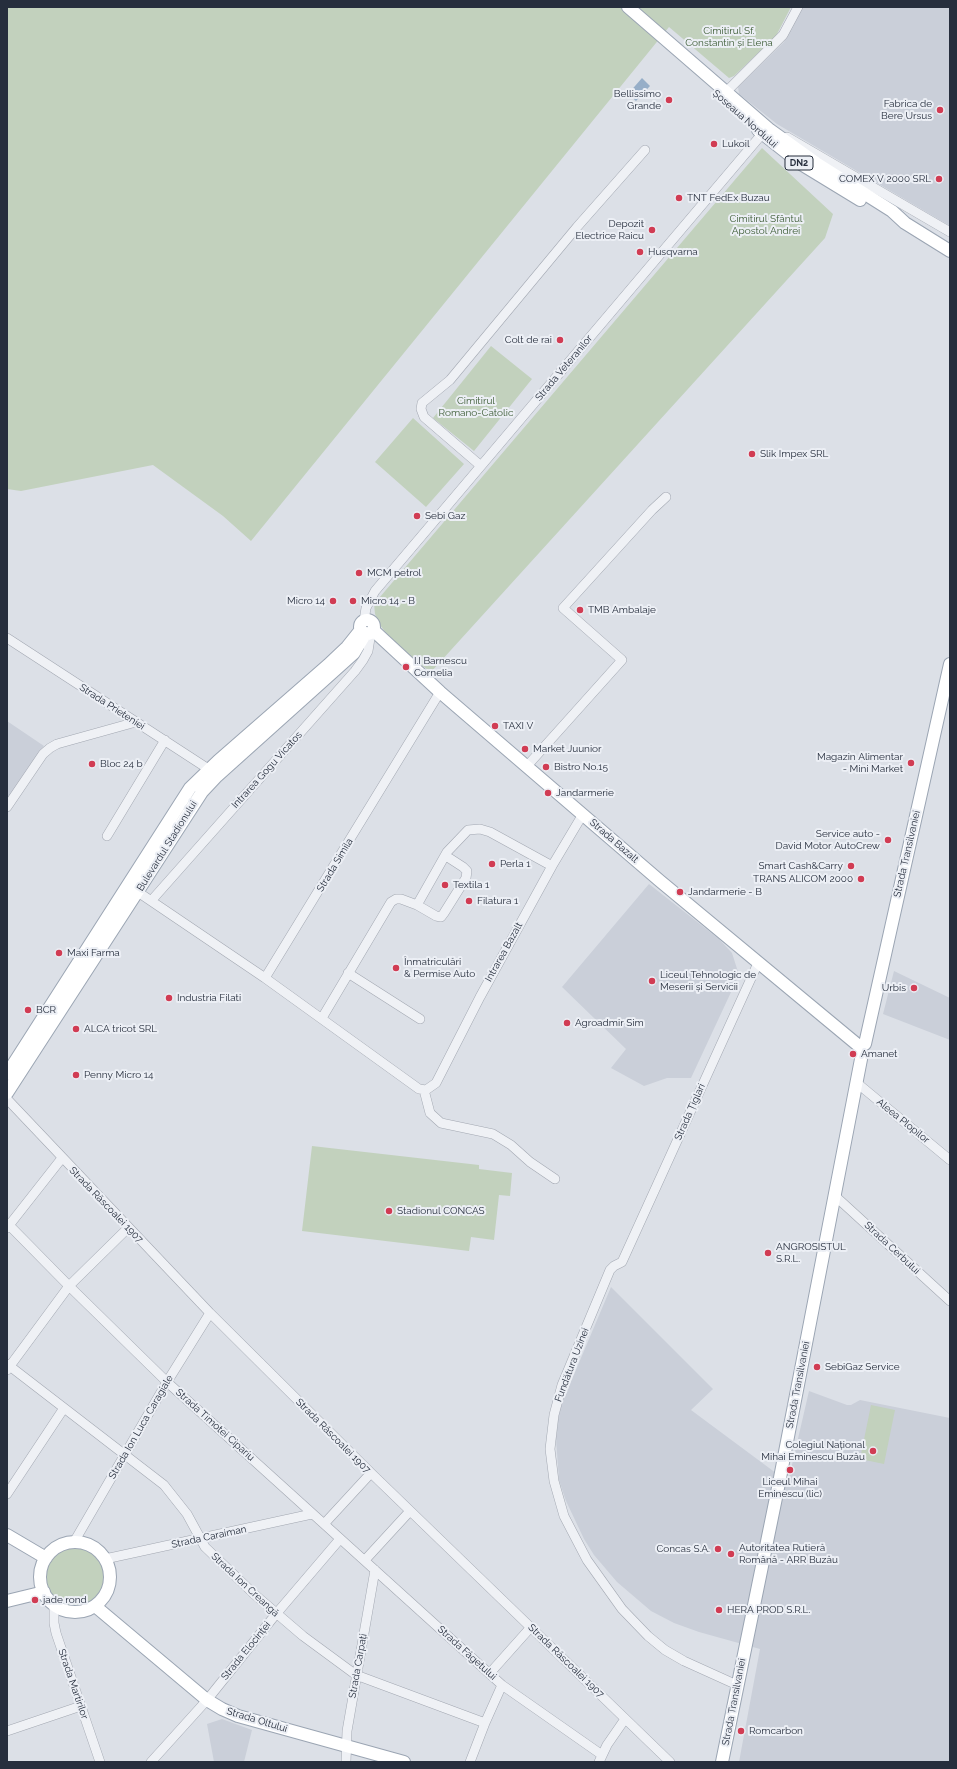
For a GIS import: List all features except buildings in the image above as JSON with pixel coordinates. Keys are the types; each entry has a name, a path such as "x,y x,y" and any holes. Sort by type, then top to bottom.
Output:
{"main road":[{"name":"Șoseaua Nordului","path":"620,7 762,129 795,160 889,218 905,223 950,251"},
{"name":"Șoseaua Nordului","path":"628,7 726,92 762,129"},
{"name":"Strada Bazalt","path":"367,628 758,963 862,1048"},
{"name":"Bulevardul Stadionului","path":"7,1093 12,1069 133,888 182,800 200,777 213,772 367,628"},
{"name":"Strada Transilvaniei","path":"722,1762 779,1483 857,1083 862,1048 950,664"},
{"path":"7,1535 46,1558"},
{"path":"74,1542 89,1545 102,1554 110,1574 109,1584 102,1599 95,1606 78,1611 66,1610 54,1605 44,1592 41,1574 46,1558 55,1548 74,1542"},
{"path":"7,1601 44,1592"},
{"name":"Strada Oltului","path":"95,1606 207,1700 222,1709 238,1716 404,1762"}],"street":[{"path":"726,92 783,35 798,7"},
{"name":"Șoseaua Nordului","path":"762,129 797,142 900,204 950,232"},
{"name":"Strada Veteranilor","path":"367,628 368,603 374,591 481,466 762,129"},
{"path":"481,466 424,417 421,409 422,403 450,380 577,227 645,150"},
{"path":"527,766 622,660 563,608 652,510 666,497"},
{"name":"Intrarea Gogu Vicatos","path":"151,901 355,671 368,651 367,628"},
{"name":"Strada Prieteniei","path":"7,638 213,772"},
{"name":"Strada Simila","path":"266,978 440,692"},
{"path":"7,807 43,754 50,748 57,744 136,722"},
{"path":"107,836 165,740"},
{"name":"Intrarea Bazalt","path":"425,1090 436,1083 480,997 552,866 583,814"},
{"path":"417,905 452,846 468,830 480,829 490,832 552,866"},
{"path":"322,1018 391,902 398,899 417,905 436,916 441,917 466,878 467,871 446,856"},
{"path":"133,888 266,978 418,1089 425,1090 430,1113 441,1123 493,1134 511,1145 530,1162 555,1179"},
{"name":"Strada Țiglari","path":"622,1262 758,963"},
{"path":"348,973 420,1019"},
{"name":"Aleea Plopilor","path":"857,1083 950,1160"},
{"name":"Strada Răscoalei 1907","path":"7,1099 210,1313 371,1473 670,1762"},
{"path":"8,1226 62,1158"},
{"name":"Strada Cerbului","path":"834,1195 950,1301"},
{"name":"Strada Timotei Cipariu","path":"8,1226 167,1382 340,1539"},
{"path":"8,1367 68,1286 128,1228"},
{"name":"Fundătura Uzinei","path":"622,1262 610,1270 562,1385 551,1432 550,1449 554,1481 564,1516 587,1560 622,1609 648,1636 665,1650 684,1661 737,1685"},
{"name":"Strada Ion Luca Caragiale","path":"74,1542 126,1455 167,1382 210,1313"},
{"name":"Strada Ion Creangă","path":"8,1367 147,1470 174,1494 205,1547 276,1614 303,1636 356,1675 485,1723"},
{"path":"7,1494 64,1408"},
{"path":"324,1524 371,1473"},
{"path":"364,1560 410,1511"},
{"name":"Strada Caraiman","path":"105,1559 312,1514"},
{"name":"Strada Făgetului","path":"340,1539 502,1685 601,1758"},
{"name":"Strada Elocinței","path":"151,1762 207,1700 276,1614 340,1539"},
{"name":"Strada Carpați","path":"346,1762 346,1746 356,1675 375,1570"},
{"name":"Strada Martirilor","path":"54,1605 54,1623 56,1633 100,1762"},
{"path":"490,1673 531,1627"},
{"path":"470,1762 502,1685"},
{"path":"7,1731 81,1706"},
{"path":"601,1758 616,1731 625,1719"}],"shaded area":[{"path":"802,7 950,7 950,226 777,124 739,94 738,87 784,42"},
{"path":"7,721 44,746 7,803"},
{"name":"Liceul Tehnologic de Meserii și Servicii","path":"649,884 719,939 732,953 739,975 691,1078 667,1078 644,1086 611,1068 626,1049 562,987"},
{"path":"894,971 950,998 950,1040 883,1014"},
{"path":"611,1287 713,1389 691,1410 788,1482 809,1391 847,1405 851,1405 860,1400 950,1418 950,1762 739,1762 760,1649 699,1632 674,1623 651,1611 617,1582 594,1555 584,1539 566,1501 559,1480 556,1439 559,1410"},
{"path":"222,1719 252,1730 244,1762 214,1762 207,1724"}],"green space":[{"name":"Cimitirul Sf. Constantin și Elena","path":"7,7 791,7 776,36 734,76 729,78 669,27 251,541 223,516 153,465 21,491 7,489"},
{"name":"Cimitirul Sfântul Apostol Andrei","path":"762,148 833,214 825,238 431,672 397,648 380,625 375,614 374,604"},
{"name":"Cimitirul Romano-Catolic","path":"491,346 532,379 474,451 433,418"},
{"path":"413,418 464,464 426,507 375,462"},
{"name":"Stadionul CONCAS","path":"312,1146 479,1165 479,1169 512,1173 510,1196 499,1195 494,1240 471,1237 469,1251 302,1231"},
{"path":"871,1405 895,1410 884,1464 860,1459"},
{"path":"68,1543 82,1543 94,1548 104,1558 109,1570 109,1584 104,1596 94,1606 82,1611 68,1611 56,1606 46,1596 41,1584 41,1570 46,1558 56,1548"}],"water":[{"path":"642,78 650,86 636,101 628,94"}],"place":[{"name":"Bellissimo Grande","path":"669,100"},
{"name":"Fabrica de Bere Ursus","path":"940,110"},
{"name":"Lukoil","path":"714,144"},
{"name":"COMEX V 2000 SRL","path":"939,179"},
{"name":"TNT FedEx Buzau","path":"679,198"},
{"name":"Depozit Electrice Raicu","path":"652,230"},
{"name":"Husqvarna","path":"640,252"},
{"name":"Colt de rai","path":"560,340"},
{"name":"Slik Impex SRL","path":"752,454"},
{"name":"Sebi Gaz","path":"417,516"},
{"name":"MCM petrol","path":"359,573"},
{"name":"Micro 14","path":"333,601"},
{"name":"Micro 14 - B","path":"353,601"},
{"name":"TMB Ambalaje","path":"580,610"},
{"name":"I.I Barnescu Cornelia","path":"406,667"},
{"name":"TAXI V","path":"495,726"},
{"name":"Market Juunior","path":"525,749"},
{"name":"Magazin Alimentar - Mini Market","path":"911,763"},
{"name":"Bloc 24 b","path":"92,764"},
{"name":"Bistro No.15","path":"546,767"},
{"name":"Jandarmerie","path":"548,793"},
{"name":"Service auto - David Motor AutoCrew","path":"888,840"},
{"name":"Perla 1","path":"492,864"},
{"name":"Smart Cash&Carry","path":"851,866"},
{"name":"TRANS ALICOM 2000","path":"861,879"},
{"name":"Textila 1","path":"445,885"},
{"name":"Jandarmerie - B","path":"680,892"},
{"name":"Filatura 1","path":"469,901"},
{"name":"Maxi Farma","path":"59,953"},
{"name":"Înmatriculări & Permise Auto","path":"396,968"},
{"name":"Liceul Tehnologic de Meserii și Servicii","path":"652,981"},
{"name":"Urbis","path":"914,988"},
{"name":"Industria Filati","path":"169,998"},
{"name":"BCR","path":"28,1010"},
{"name":"Agroadmir Sim","path":"567,1023"},
{"name":"ALCA tricot SRL","path":"76,1029"},
{"name":"Amanet","path":"853,1054"},
{"name":"Penny Micro 14","path":"76,1075"},
{"name":"Stadionul CONCAS","path":"389,1211"},
{"name":"ANGROSISTUL S.R.L.","path":"768,1253"},
{"name":"SebiGaz Service","path":"817,1367"},
{"name":"Colegiul Național Mihai Eminescu Buzău","path":"873,1451"},
{"name":"Liceul Mihai Eminescu (lic)","path":"790,1470"},
{"name":"Concas S.A.","path":"718,1549"},
{"name":"Autoritatea Rutieră Română - ARR Buzău","path":"731,1554"},
{"name":"jade rond","path":"35,1600"},
{"name":"HERA PROD S.R.L.","path":"719,1610"},
{"name":"Romcarbon","path":"741,1731"}]}
